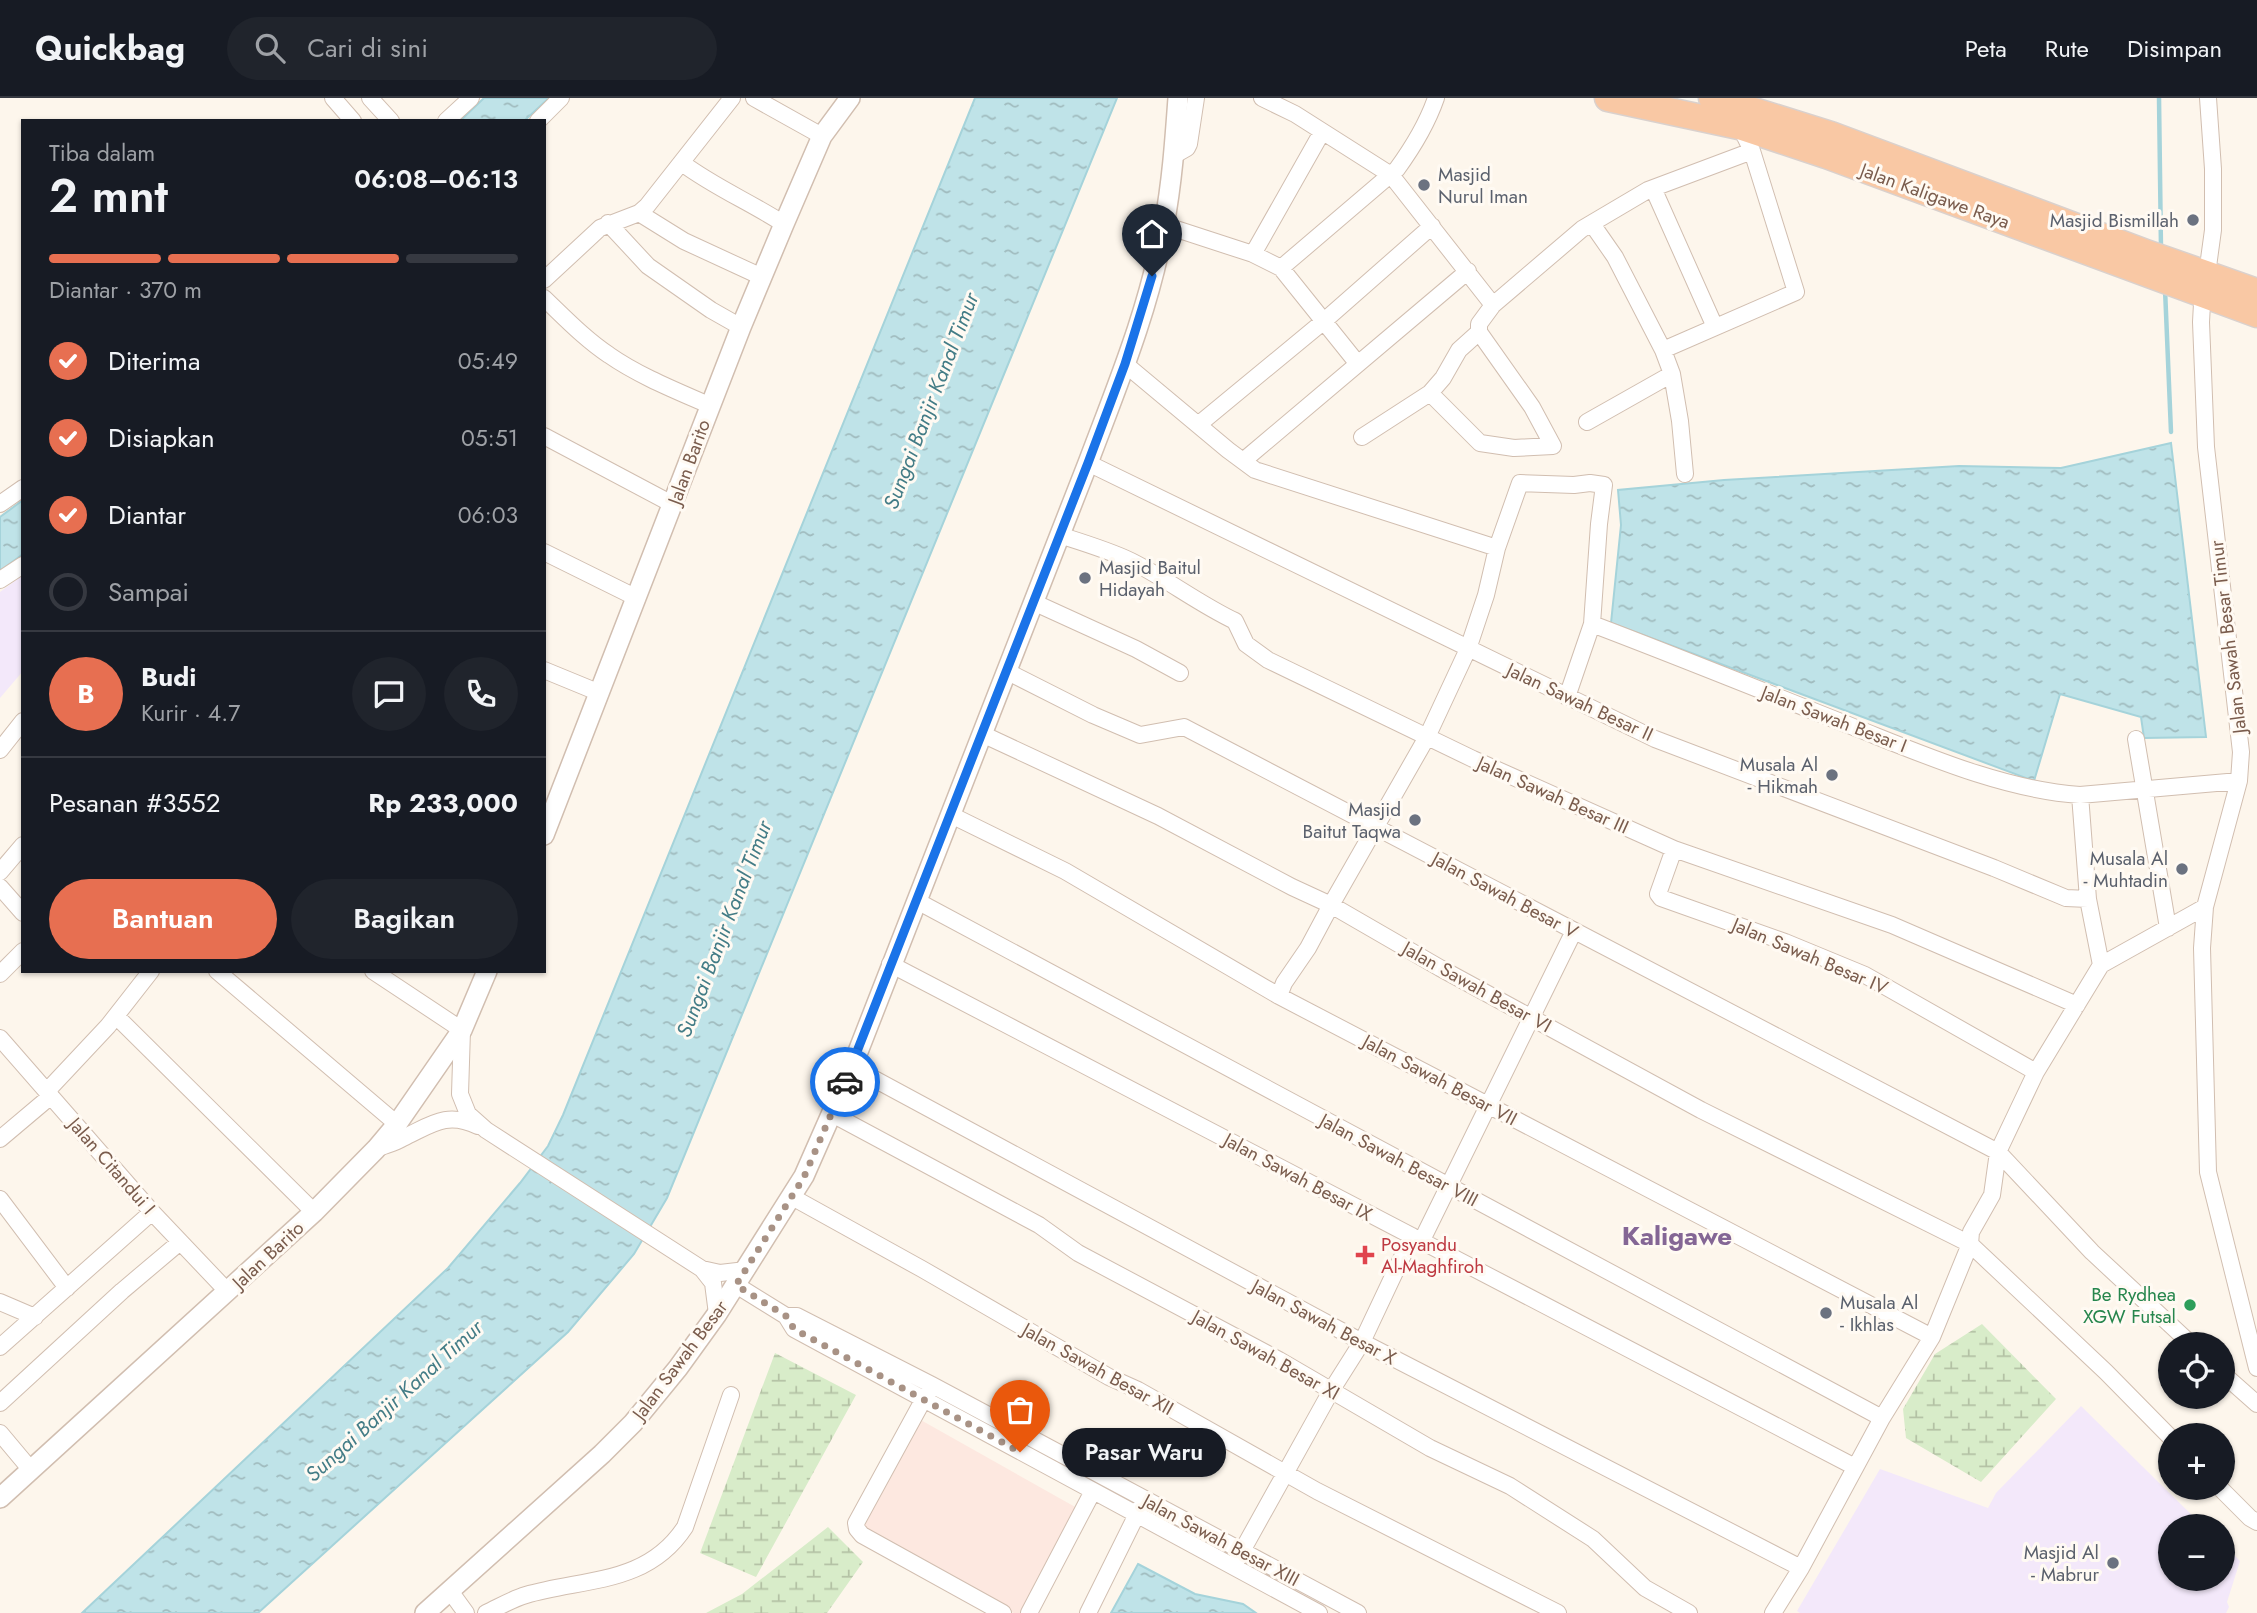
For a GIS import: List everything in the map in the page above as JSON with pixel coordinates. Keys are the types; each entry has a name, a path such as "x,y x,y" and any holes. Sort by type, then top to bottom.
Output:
{"highway":[{"name":"Jalan Kaligawe Raya","path":"1608,98 1732,107 1826,155 2193,280 2257,314"},
{"name":"Jalan Kaligawe Raya","path":"2193,280 2257,292"}],"street":[{"path":"333,98 351,119"},
{"path":"370,98 389,119"},
{"path":"448,119 471,98"},
{"path":"540,119 561,98"},
{"path":"546,278 592,233 608,223 639,213 658,194 732,98"},
{"path":"754,98 822,136"},
{"name":"Jalan Barito","path":"549,808 600,693 710,406 784,224 822,136 850,98"},
{"name":"Jalan Sawah Besar","path":"425,1613 633,1423 717,1314 804,1177 852,1067 1125,364 1152,276 1164,225 1178,98"},
{"path":"1173,156 1189,144 1196,98"},
{"path":"1262,98 1296,114 1391,174 1493,305"},
{"path":"1281,268 1391,174 1411,150 1436,98"},
{"name":"Jalan Sawah Besar Timur","path":"2208,98 2213,169 2213,230 2193,280 2201,321 2206,447 2241,752 2239,781 2205,907 2202,948 2208,1172 2257,1368"},
{"path":"1663,350 1796,292 1752,151 1732,107"},
{"path":"1253,254 1322,132"},
{"path":"1430,393 1480,443 1514,448 1553,446 1532,407 1479,332 1479,324 1493,305 1582,229 1653,188 1752,151"},
{"path":"682,163 705,180 784,224"},
{"path":"1653,188 1715,327"},
{"path":"639,213 684,241 762,277"},
{"path":"608,223 648,266 711,310 741,327"},
{"path":"1592,224 1615,257 1663,350 1672,374 1685,474"},
{"path":"1164,225 1253,254 1281,268 1358,365"},
{"path":"1198,425 1324,321 1432,226"},
{"path":"1242,461 1468,271"},
{"path":"546,300 579,332 610,356 710,406"},
{"path":"1362,437 1430,393 1460,350 1479,332"},
{"path":"1125,364 1255,470 1497,548"},
{"path":"1587,422 1672,374"},
{"path":"546,437 674,505"},
{"name":"Jalan Sawah Besar II","path":"1088,463 1655,739 2066,898 2088,899"},
{"path":"1279,996 1284,983 1308,948 1427,737 1468,649 1486,595 1497,548 1520,483 1604,485 1592,624 1567,697"},
{"path":"0,505 21,489"},
{"name":"Jalan Sawah Besar III","path":"1059,535 1132,562 1215,612 1235,621 1246,644 1268,660 1427,737 1674,849 1892,925 2077,1005"},
{"path":"546,553 637,598"},
{"path":"0,580 21,566"},
{"path":"1033,602 1136,649 1180,673"},
{"name":"Jalan Sawah Besar I","path":"1592,624 1932,757 2009,783 2059,794 2080,795 2239,781"},
{"path":"546,671 600,693"},
{"name":"Jalan Sawah Besar V","path":"1006,671 1093,715 1140,735 1184,727 1997,1152 2092,1252 2178,1332"},
{"path":"0,750 21,724"},
{"name":"Jalan Sawah Besar VI","path":"982,734 1158,817 1331,905 1440,968 1701,1110 1970,1244 2158,1425"},
{"path":"2136,739 2168,928"},
{"path":"2080,795 2088,899 2101,965"},
{"name":"Jalan Sawah Besar VII","path":"951,815 1066,871 1279,996 1932,1337"},
{"path":"0,872 21,847"},
{"name":"Jalan Sawah Besar IV","path":"1674,849 1658,894 1661,898 1785,942 1864,975 2036,1072"},
{"path":"0,887 21,911"},
{"name":"Jalan Sawah Besar VIII","path":"917,901 1882,1418"},
{"path":"1773,1613 1801,1568 1882,1418 1932,1337 1970,1244 1971,1233 1992,1195 1997,1152 2036,1072 2101,965 2205,907"},
{"path":"1234,1567 1448,1186 1490,1106 1574,931"},
{"path":"0,974 21,953"},
{"name":"Jalan Sawah Besar IX","path":"890,964 1854,1467"},
{"path":"0,1139 49,1093 117,1016 149,973"},
{"path":"219,973 397,1124"},
{"path":"376,973 462,1030 460,1094 468,1114 486,1130"},
{"name":"Jalan Barito","path":"0,1498 228,1292 314,1212 376,1149 397,1124 462,1030 486,973"},
{"path":"117,1016 314,1212"},
{"name":"Jalan Citandui I","path":"0,1038 152,1212 228,1292"},
{"name":"Jalan Sawah Besar X","path":"852,1067 1362,1342 1801,1568"},
{"name":"Jalan Sawah Besar XI","path":"832,1114 1039,1225 1078,1253 1279,1360 1430,1448 1510,1486 1593,1539 1645,1588 1689,1613"},
{"path":"376,1149 439,1121 467,1121 486,1130 696,1264 741,1277"},
{"name":"Jalan Sawah Besar XII","path":"792,1197 1109,1377 1138,1390 1285,1473 1558,1613"},
{"path":"0,1199 67,1288"},
{"path":"0,1347 152,1212"},
{"path":"0,1403 122,1291 180,1242"},
{"path":"696,1264 713,1283 717,1314"},
{"name":"Jalan Sawah Besar XIII","path":"741,1277 786,1316 794,1329 1319,1613"},
{"path":"0,1302 35,1317"},
{"name":"Jalan Sawah Besar XIII","path":"786,1316 797,1316 932,1385 1357,1613"},
{"path":"932,1385 856,1523 857,1529 882,1547 1003,1613"},
{"path":"2235,1385 2257,1404"},
{"path":"486,1613 525,1595 620,1576 645,1564 677,1539 685,1527 731,1395"},
{"path":"0,1433 31,1470"},
{"path":"1029,1613 1093,1492"},
{"path":"1088,1613 1145,1500"},
{"path":"2232,1500 2257,1522"},
{"path":"450,1591 466,1613"}],"shaded area":[{"path":"21,576 21,673 0,698 0,592"},
{"path":"2081,1406 2158,1482 2158,1500 2177,1500 2191,1514 2158,1514 2158,1591 2230,1591 2226,1613 1797,1611 1880,1469 1988,1508 1996,1493"},
{"path":"919,1419 1077,1508 1020,1613 1014,1613 861,1531"},
{"path":"2235,1556 2240,1561 2235,1577"}],"green space":[{"path":"1982,1324 2056,1399 1981,1482 1906,1438 1903,1409 1935,1354"},
{"path":"775,1353 856,1395 756,1577 700,1553"},
{"path":"828,1527 863,1562 827,1613 706,1613 742,1594"}],"water":[{"path":"484,98 549,98 526,119 462,119"},
{"name":"Sungai Banjir Kanal Timur","path":"975,98 1117,98 667,1198 634,1254 568,1332 258,1613 82,1613 448,1268 548,1146 563,1115"},
{"path":"2171,443 2206,737 2144,738 2141,717 2060,694 2034,781 1611,623 1621,525 1618,490 1724,480 1959,466 2061,468"},
{"path":"21,501 21,555 0,571 0,517"},
{"path":"1138,1564 1195,1594 1243,1604 1256,1613 1111,1613"}],"waterway":[{"path":"2159,98 2161,249"},
{"path":"2165,289 2171,432"}],"way so far":[{"path":"845,1082 804,1177 736,1285 786,1316 794,1329 1020,1452"}],"place":[{"name":"Masjid Nurul Iman","path":"1424,185"},
{"name":"Masjid Bismillah","path":"2193,220"},
{"name":"Masjid Baitul Hidayah","path":"1085,578"},
{"name":"Musala Al - Hikmah","path":"1832,775"},
{"name":"Masjid Baitut Taqwa","path":"1415,820"},
{"name":"Musala Al - Muhtadin","path":"2182,869"},
{"name":"Posyandu Al-Maghfiroh","path":"1365,1255"},
{"name":"Be Rydhea XGW Futsal","path":"2190,1305"},
{"name":"Musala Al - Ikhlas","path":"1826,1313"},
{"name":"Pasar Waru","path":"1020,1452"},
{"name":"Masjid Al - Mabrur","path":"2113,1563"}],"district":[{"name":"Kaligawe","path":"1677,1236"}],"route":[{"path":"845,1082 1088,463 1125,364 1152,276"}]}
